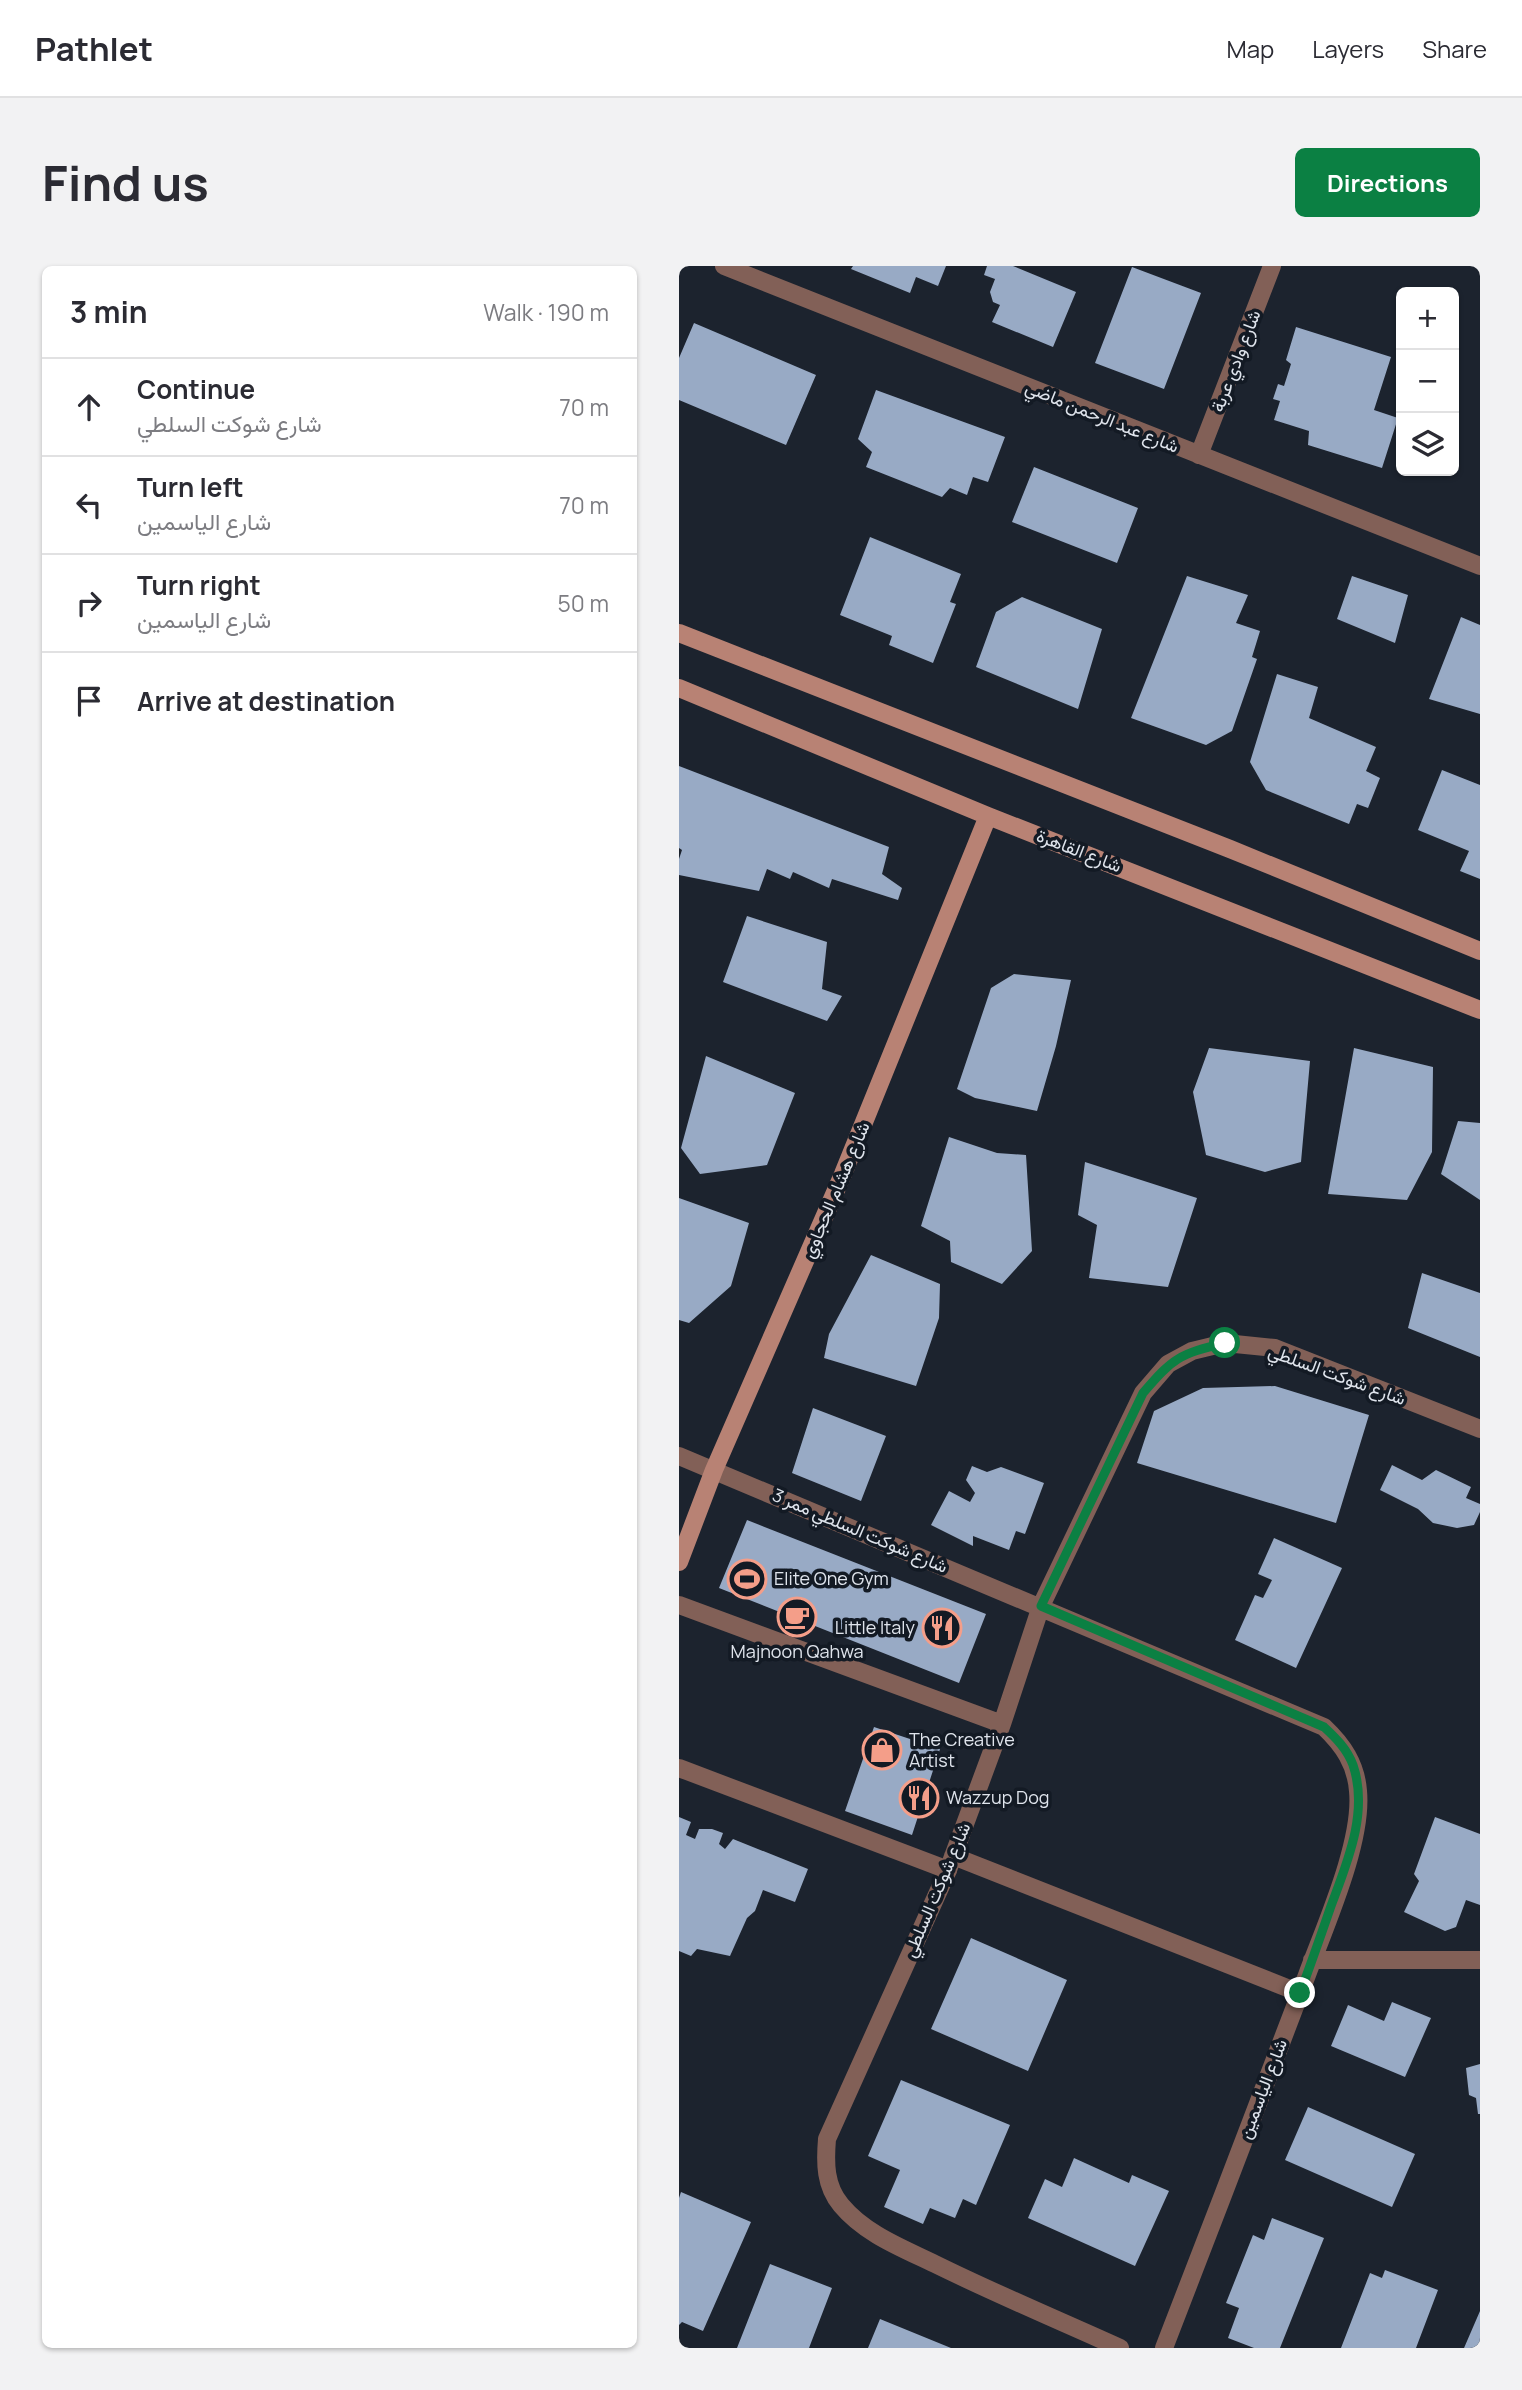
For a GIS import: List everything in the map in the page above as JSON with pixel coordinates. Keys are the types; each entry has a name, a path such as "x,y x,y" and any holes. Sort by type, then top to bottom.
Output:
{"main road":[{"path":"679,633 1180,829 1480,951"},
{"name":"شارع القاهرة","path":"679,688 988,816 1480,1010"},
{"name":"شارع هشام الحجاوي","path":"679,1562 715,1470 843,1174 988,816"}],"street":[{"name":"شارع عبد الرحمن ماضي","path":"724,266 1480,566"},
{"name":"شارع وادي عربة","path":"1199,455 1272,266"},
{"name":"شارع شوكت السلطي","path":"1120,2348 963,2278 879,2237 855,2220 839,2204 831,2189 827,2176 827,2139 951,1863 1002,1724 1041,1606 1143,1393 1168,1364 1192,1351 1225,1343 1275,1348 1480,1429"},
{"name":"شارع شوكت السلطي ممر 3","path":"679,1456 1041,1606"},
{"path":"679,1605 1002,1724"},
{"name":"شارع الياسمين","path":"1041,1606 1324,1727 1341,1743 1353,1765 1358,1792 1356,1828 1348,1858 1300,1993 1164,2348"},
{"path":"679,1768 951,1863 1300,1993"},
{"path":"1312,1960 1480,1960"}],"building":[{"path":"853,266 946,266 938,286 916,277 910,293 851,269"},
{"path":"987,266 1013,266 1076,292 1053,347 992,322 1000,305 993,302 990,292 995,279 984,275"},
{"path":"1132,267 1201,293 1164,389 1095,363"},
{"path":"694,323 816,375 786,445 679,400 679,358"},
{"path":"1296,327 1391,357 1374,410 1396,417 1382,468 1308,445 1309,431 1274,420 1280,401 1273,399 1278,384 1284,386 1291,364 1286,360"},
{"path":"876,390 1005,437 988,482 973,477 967,495 950,488 942,497 866,467 872,452 858,439"},
{"path":"1034,467 1138,508 1117,563 1012,522"},
{"path":"870,537 961,574 950,602 956,604 933,663 889,645 892,636 840,615"},
{"path":"1187,576 1248,595 1236,623 1260,631 1252,657 1257,659 1232,731 1206,745 1131,718"},
{"path":"1352,576 1408,595 1395,643 1337,619"},
{"path":"1022,597 1102,629 1078,709 976,667 996,612"},
{"path":"1461,617 1480,625 1480,714 1429,699"},
{"path":"1277,674 1318,687 1309,718 1376,747 1366,771 1380,778 1368,808 1357,804 1349,824 1266,790 1250,762"},
{"path":"679,766 889,847 882,874 902,888 898,900 832,879 829,888 793,872 790,879 767,869 759,891 679,875 682,850 679,848"},
{"path":"1442,770 1480,785 1480,879 1460,871 1469,851 1418,830"},
{"path":"747,916 827,942 822,989 842,996 827,1021 723,982"},
{"path":"1014,974 1071,980 1037,1111 975,1098 957,1089 991,988"},
{"path":"1209,1048 1310,1061 1301,1162 1265,1172 1206,1155 1193,1092"},
{"path":"1354,1048 1433,1067 1432,1152 1407,1200 1328,1194"},
{"path":"706,1056 795,1093 767,1165 700,1174 681,1148"},
{"path":"1458,1121 1480,1123 1480,1200 1441,1174"},
{"path":"949,1137 997,1153 1026,1155 1032,1251 1002,1284 951,1262 950,1241 921,1226"},
{"path":"1085,1162 1197,1198 1168,1287 1089,1278 1097,1225 1078,1215"},
{"path":"679,1198 749,1223 731,1286 689,1323 679,1320"},
{"path":"871,1255 940,1284 939,1318 916,1386 824,1358 829,1334"},
{"path":"1422,1273 1480,1293 1480,1357 1408,1328"},
{"path":"1275,1386 1369,1415 1336,1523 1137,1463 1154,1411 1203,1388"},
{"path":"813,1408 886,1436 861,1501 792,1473"},
{"path":"1392,1465 1422,1480 1436,1470 1471,1487 1466,1498 1480,1504 1480,1512 1474,1525 1457,1528 1433,1523 1418,1509 1380,1490"},
{"path":"972,1466 987,1472 1001,1467 1044,1483 1025,1534 1016,1531 1009,1550 973,1536 973,1546 931,1525 949,1491 970,1502 975,1493 966,1480"},
{"path":"747,1520 986,1614 959,1683 719,1588"},
{"path":"1274,1538 1342,1568 1296,1668 1235,1640 1255,1595 1263,1598 1272,1580 1258,1574"},
{"path":"874,1727 940,1749 912,1835 845,1811"},
{"path":"679,1817 691,1822 686,1835 695,1839 699,1829 712,1829 723,1833 719,1844 725,1849 733,1839 808,1869 795,1902 763,1890 755,1911 747,1918 730,1956 697,1949 691,1956 679,1951"},
{"path":"1435,1817 1480,1834 1480,1905 1466,1900 1456,1927 1445,1931 1404,1912 1419,1881 1414,1874"},
{"path":"971,1938 1067,1980 1028,2071 931,2029"},
{"path":"1392,2002 1431,2018 1405,2077 1331,2046 1348,2005 1384,2021"},
{"path":"1480,2064 1478,2114 1476,2098 1469,2095 1466,2068"},
{"path":"901,2080 1010,2125 976,2205 963,2199 955,2218 930,2208 923,2224 884,2207 900,2170 868,2156"},
{"path":"1308,2107 1415,2154 1392,2207 1285,2160"},
{"path":"1074,2158 1129,2183 1132,2175 1169,2191 1135,2266 1028,2218 1045,2179 1062,2187"},
{"path":"681,2192 751,2222 703,2331 682,2322 679,2325"},
{"path":"1272,2218 1324,2238 1280,2348 1254,2348 1228,2338 1239,2308 1226,2303 1253,2235 1264,2240"},
{"path":"770,2264 832,2288 809,2348 737,2348"},
{"path":"1385,2270 1438,2290 1416,2348 1341,2348 1370,2273 1382,2278"},
{"path":"1480,2311 1480,2348 1464,2348"},
{"path":"880,2319 951,2348 868,2348"}],"place":[{"name":"Elite One Gym","path":"747,1579"},
{"name":"Majnoon Qahwa","path":"797,1617"},
{"name":"Little Italy","path":"942,1628"},
{"name":"The Creative Artist","path":"882,1750"},
{"name":"Wazzup Dog","path":"919,1798"}],"route":[{"path":"1225,1343 1192,1351 1168,1364 1143,1393 1041,1606 1324,1727 1341,1743 1353,1765 1358,1792 1356,1828 1300,1993"}]}
